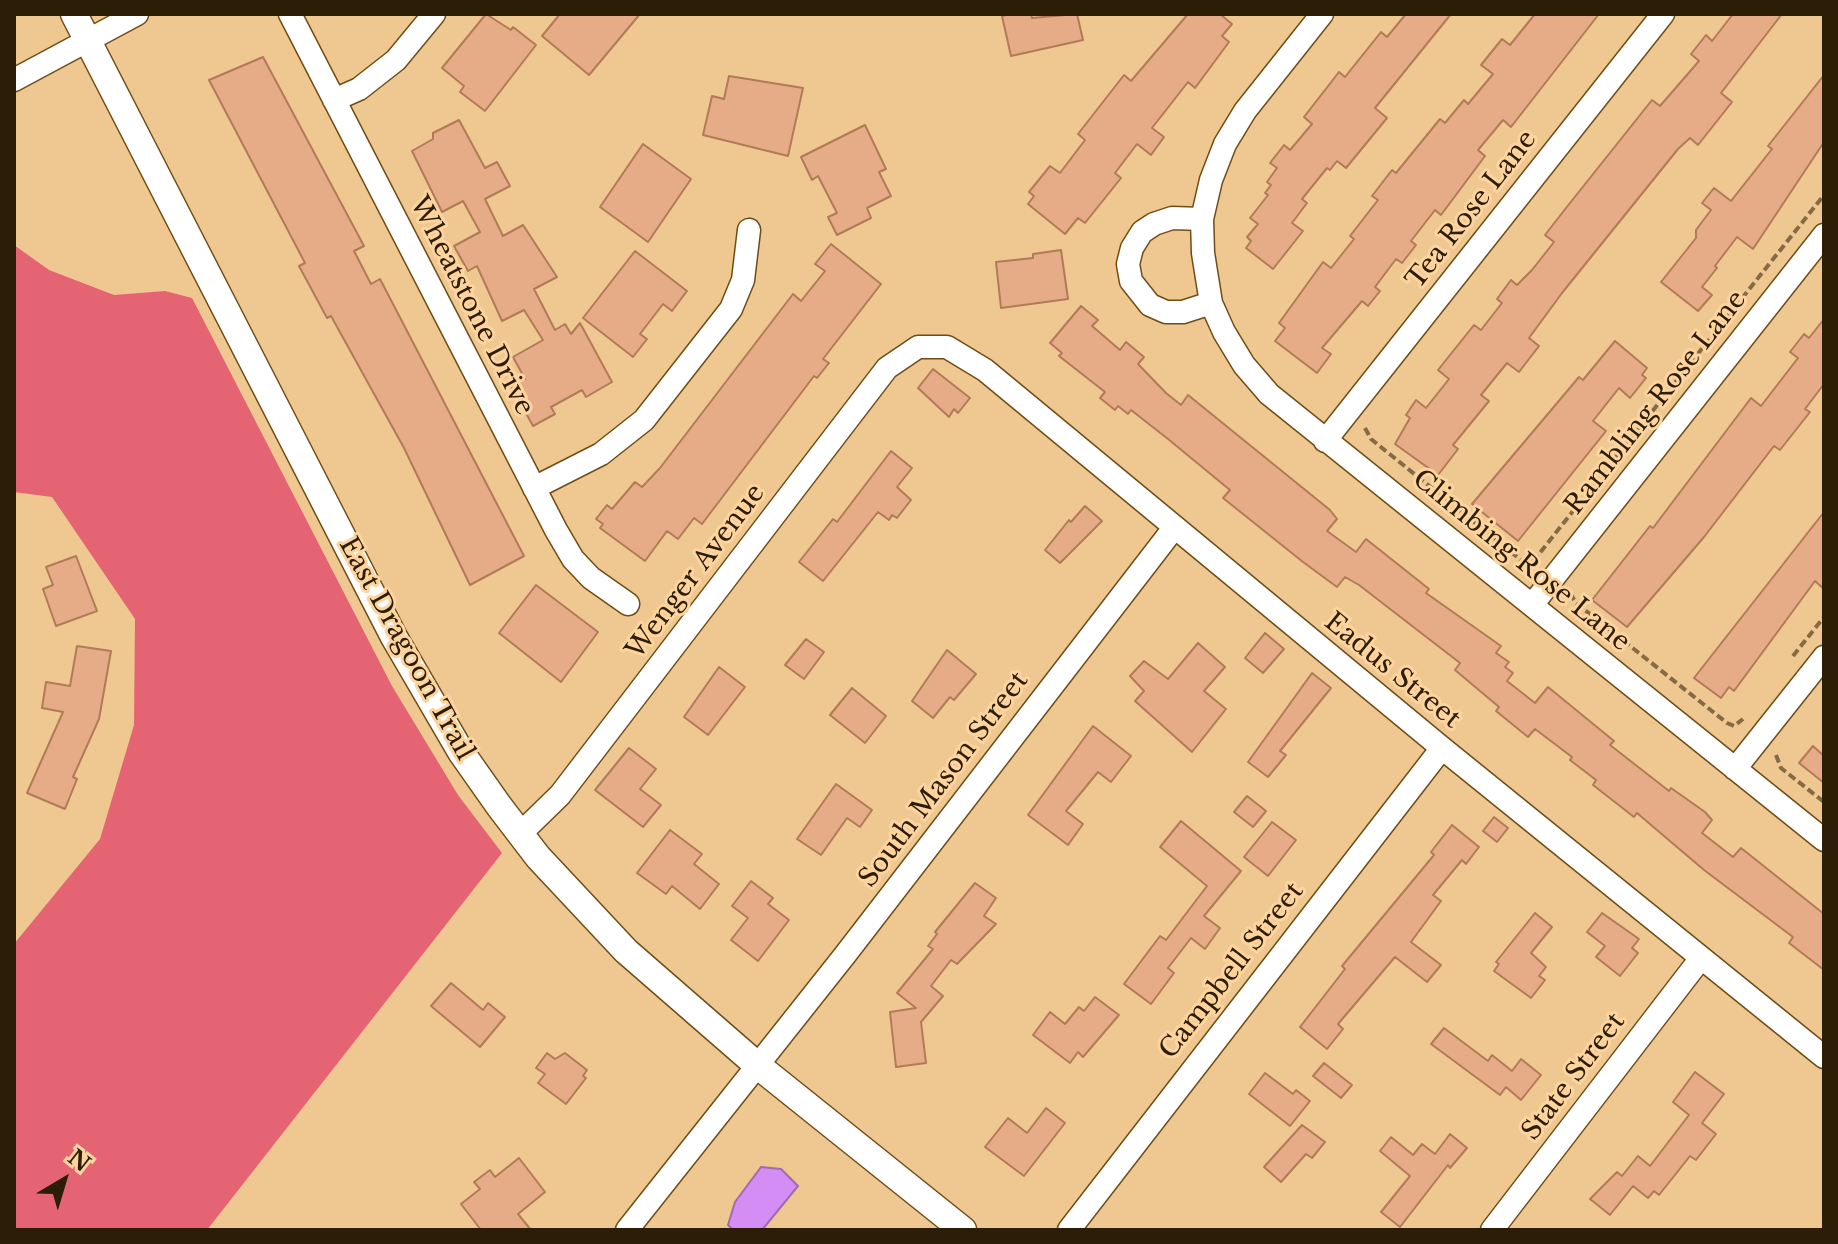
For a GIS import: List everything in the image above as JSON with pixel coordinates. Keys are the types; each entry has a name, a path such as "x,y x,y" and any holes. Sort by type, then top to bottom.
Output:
{"street":[{"name":"East Dragoon Trail","path":"74,14 423,690 461,752 520,834 626,951 757,1065 963,1230"},
{"path":"14,80 137,14"},
{"name":"Wheatstone Drive","path":"290,14 573,559 591,578 628,604"},
{"path":"334,100 359,89 396,60 434,14"},
{"path":"1202,219 1172,218 1154,224 1142,232 1132,248 1128,264 1131,281 1138,294 1150,305 1166,312 1183,312 1211,303 1203,253 1202,219 1211,180 1225,144 1245,111 1322,14"},
{"name":"Tea Rose Lane","path":"1325,441 1663,14"},
{"path":"534,488 601,454 644,420 731,309 743,280 749,230"},
{"name":"Rambling Rose Lane","path":"1532,605 1824,235"},
{"name":"Climbing Rose Lane","path":"1211,303 1244,365 1269,394 1824,840"},
{"name":"Wenger Avenue","path":"520,834 560,795 887,368 918,347"},
{"name":"Eadus Street","path":"918,347 947,347 976,364 1442,748 1824,1057"},
{"name":"South Mason Street","path":"627,1230 1174,528"},
{"path":"1735,769 1824,657"},
{"name":"Campbell Street","path":"1069,1230 1442,748"},
{"name":"State Street","path":"1492,1230 1701,958"}],"path":[{"path":"1369,417 1365,428 1371,439 1521,560 1535,559 1824,195"},
{"path":"1574,582 1569,593 1576,603 1727,723 1741,722 1750,710"},
{"path":"1787,664 1824,617"},
{"path":"1779,747 1775,757 1781,768 1824,802"}],"shaded area":[{"path":"14,245 49,270 114,295 165,291 192,298 392,686 458,795 502,853 207,1230 14,1230 14,944 100,839 134,725 135,619 52,497 14,492"},
{"path":"761,1167 781,1169 798,1186 762,1230 733,1230 728,1225 735,1202"}],"building":[{"path":"486,14 511,30 513,27 536,45 485,111 460,92 464,86 442,68"},
{"path":"560,14 640,14 589,75 542,36"},
{"path":"1031,14 1032,18 1077,14 1083,40 1011,56 1002,16"},
{"path":"1188,14 1220,14 1232,24 1222,36 1229,42 1195,88 1188,82 1152,128 1164,137 1151,155 1137,144 1115,173 1121,178 1085,223 1078,218 1065,234 1028,204 1034,196 1029,192 1050,166 1060,173 1085,140 1078,134 1124,75 1131,81"},
{"path":"1406,14 1451,14 1375,108 1387,118 1346,168 1337,161 1330,170 1327,168 1302,199 1307,203 1292,223 1303,231 1273,269 1246,248 1251,241 1247,237 1258,224 1250,218 1268,195 1265,193 1271,185 1267,182 1277,168 1270,163 1284,145 1290,150 1312,124 1304,117 1339,72 1345,77 1381,32 1387,37"},
{"path":"1535,14 1599,14 1511,127 1503,120 1478,150 1485,156 1441,215 1435,210 1411,241 1416,245 1402,263 1396,259 1375,287 1380,291 1368,306 1362,301 1322,348 1331,354 1317,373 1275,341 1285,328 1279,323 1323,262 1331,268 1354,239 1350,236 1378,200 1372,196 1392,170 1396,173 1440,119 1445,123 1464,100 1468,104 1493,74 1481,65 1502,39 1510,45"},
{"path":"1733,14 1782,14 1721,93 1732,102 1698,145 1690,138 1678,149 1562,293 1529,338 1539,346 1519,372 1507,363 1481,395 1489,401 1453,445 1458,449 1438,475 1395,444 1410,418 1406,415 1416,400 1426,408 1449,379 1438,370 1474,325 1481,330 1502,303 1497,299 1511,280 1517,285 1532,270 1554,242 1545,235 1566,208 1652,100 1660,106 1699,61 1691,54 1706,35 1712,41"},
{"path":"263,57 364,246 354,251 371,284 380,279 524,556 470,585 404,448 331,316 327,318 299,266 305,263 209,80"},
{"path":"1824,75 1824,142 1753,249 1737,237 1715,266 1717,268 1702,287 1712,295 1698,311 1661,282 1696,238 1696,230 1711,210 1702,203 1714,188 1731,201 1772,149 1768,146"},
{"path":"729,76 803,88 788,156 703,135 712,96 724,99"},
{"path":"459,120 485,168 497,162 510,186 485,199 503,236 523,225 557,277 534,289 555,330 565,324 571,334 580,323 612,382 586,397 582,390 551,407 555,414 533,426 511,386 525,379 513,357 543,340 524,310 502,321 477,266 468,271 454,246 480,232 463,201 442,212 412,151 433,139 433,133"},
{"path":"865,125 886,169 879,172 891,196 867,208 871,218 837,235 828,217 837,213 818,176 812,180 801,157"},
{"path":"643,144 691,179 648,242 600,207"},
{"path":"831,244 881,284 823,359 829,363 817,378 814,376 702,524 694,518 678,539 667,531 645,561 600,528 603,524 596,519 607,505 612,509 635,482 642,487 660,468 793,294 801,301 825,271 815,264"},
{"path":"1061,250 1068,299 1001,308 996,262 1033,258 1033,254"},
{"path":"635,251 687,291 672,311 663,304 640,334 647,339 633,357 583,318"},
{"path":"1081,306 1098,320 1092,326 1120,350 1126,342 1144,357 1138,364 1166,393 1181,405 1188,395 1330,510 1337,519 1327,531 1356,552 1366,539 1429,589 1426,593 1501,646 1496,653 1509,662 1505,667 1513,673 1507,681 1535,703 1548,687 1614,741 1610,745 1669,791 1671,788 1705,812 1712,820 1702,833 1733,857 1741,848 1824,914 1824,970 1789,943 1793,937 1704,870 1637,813 1634,817 1593,785 1596,780 1570,760 1572,757 1535,729 1528,737 1496,711 1499,707 1455,670 1460,663 1359,585 1345,577 1337,587 1303,562 1223,498 1230,490 1168,439 1131,410 1128,414 1118,406 1115,410 1100,398 1105,392 1059,356 1062,353 1050,343"},
{"path":"1824,319 1824,384 1805,409 1810,412 1780,450 1774,446 1704,537 1627,627 1592,600 1650,526 1653,528 1751,398 1761,406 1798,358 1790,352 1804,334 1809,338"},
{"path":"1615,341 1647,368 1642,375 1646,378 1630,398 1619,388 1593,421 1606,431 1518,541 1472,504 1579,377 1583,380"},
{"path":"933,369 970,398 958,413 954,409 949,417 918,388"},
{"path":"891,451 912,468 897,487 911,500 897,518 892,515 889,520 878,512 823,581 799,562 833,519 837,522"},
{"path":"1085,506 1102,521 1060,563 1045,550 1069,520 1071,522"},
{"path":"1824,512 1824,589 1815,581 1734,691 1729,687 1721,698 1694,678"},
{"path":"76,556 97,611 56,626 43,589 53,585 46,567"},
{"path":"536,585 598,632 561,682 499,633"},
{"path":"1265,633 1284,649 1263,673 1245,658"},
{"path":"806,639 824,652 804,679 785,665"},
{"path":"1198,643 1225,667 1204,691 1226,709 1192,752 1135,701 1144,691 1130,676 1144,661 1168,679"},
{"path":"77,646 111,651 99,719 73,777 77,779 65,809 27,793 63,712 42,708 46,682 70,686"},
{"path":"947,650 976,674 954,700 950,697 933,718 912,701"},
{"path":"719,667 745,687 708,735 684,717"},
{"path":"1312,673 1331,688 1280,751 1286,755 1268,777 1248,762"},
{"path":"852,688 886,716 865,743 830,715"},
{"path":"1093,726 1131,756 1111,782 1098,772 1066,811 1083,824 1068,845 1028,815"},
{"path":"1813,746 1824,756 1824,783 1799,763"},
{"path":"629,748 656,769 640,789 661,805 643,827 595,790"},
{"path":"836,784 872,810 860,827 847,818 821,855 797,839"},
{"path":"1247,796 1266,811 1253,827 1234,812"},
{"path":"1494,817 1508,828 1497,842 1483,831"},
{"path":"1181,821 1241,871 1204,916 1220,928 1205,949 1191,938 1168,968 1174,973 1151,1004 1124,984 1160,936 1166,940 1207,886 1160,847"},
{"path":"1272,822 1296,840 1268,876 1244,857"},
{"path":"1452,825 1479,847 1466,864 1462,860 1433,895 1441,901 1411,942 1441,965 1427,982 1395,957 1338,1024 1343,1029 1327,1049 1300,1027 1345,969 1342,966 1434,855 1431,852"},
{"path":"670,830 702,854 694,864 719,884 700,909 672,886 666,894 637,873"},
{"path":"751,881 773,898 768,904 789,920 758,961 731,940 748,918 732,906"},
{"path":"975,883 996,898 984,916 996,924 957,964 951,960 931,986 943,996 921,1022 926,1063 896,1067 890,1012 916,1008 897,993 933,949 928,946 937,934 935,932"},
{"path":"1535,913 1552,927 1531,953 1546,967 1539,976 1545,980 1531,998 1494,971 1499,964 1496,962"},
{"path":"1602,913 1639,939 1632,948 1638,953 1620,976 1596,957 1605,946 1587,932"},
{"path":"451,983 483,1010 488,1003 505,1017 480,1047 431,1006"},
{"path":"1095,997 1119,1015 1083,1057 1078,1052 1070,1063 1033,1035 1050,1012 1065,1024 1079,1007 1084,1011"},
{"path":"1444,1028 1488,1061 1492,1055 1512,1071 1521,1059 1541,1075 1521,1100 1506,1087 1500,1095 1431,1044"},
{"path":"547,1053 555,1059 565,1053 587,1070 583,1076 586,1078 566,1104 538,1083 545,1074 536,1068"},
{"path":"1324,1063 1352,1085 1341,1098 1313,1076"},
{"path":"1695,1072 1724,1094 1702,1123 1716,1134 1696,1160 1690,1156 1659,1195 1654,1191 1648,1198 1633,1186 1610,1215 1590,1199 1617,1172 1622,1176 1638,1156 1650,1166 1689,1115 1673,1102"},
{"path":"1265,1073 1293,1094 1296,1090 1310,1101 1290,1126 1249,1094"},
{"path":"1046,1108 1065,1123 1024,1176 985,1147 1008,1118 1027,1133"},
{"path":"1302,1125 1325,1142 1312,1158 1306,1154 1281,1182 1264,1167"},
{"path":"1450,1134 1467,1148 1450,1168 1448,1165 1400,1227 1381,1212 1410,1176 1380,1151 1391,1137 1413,1155 1422,1144 1435,1154"},
{"path":"519,1158 545,1192 518,1214 531,1230 481,1230 461,1204 480,1189 474,1182 490,1170 495,1177"}]}
